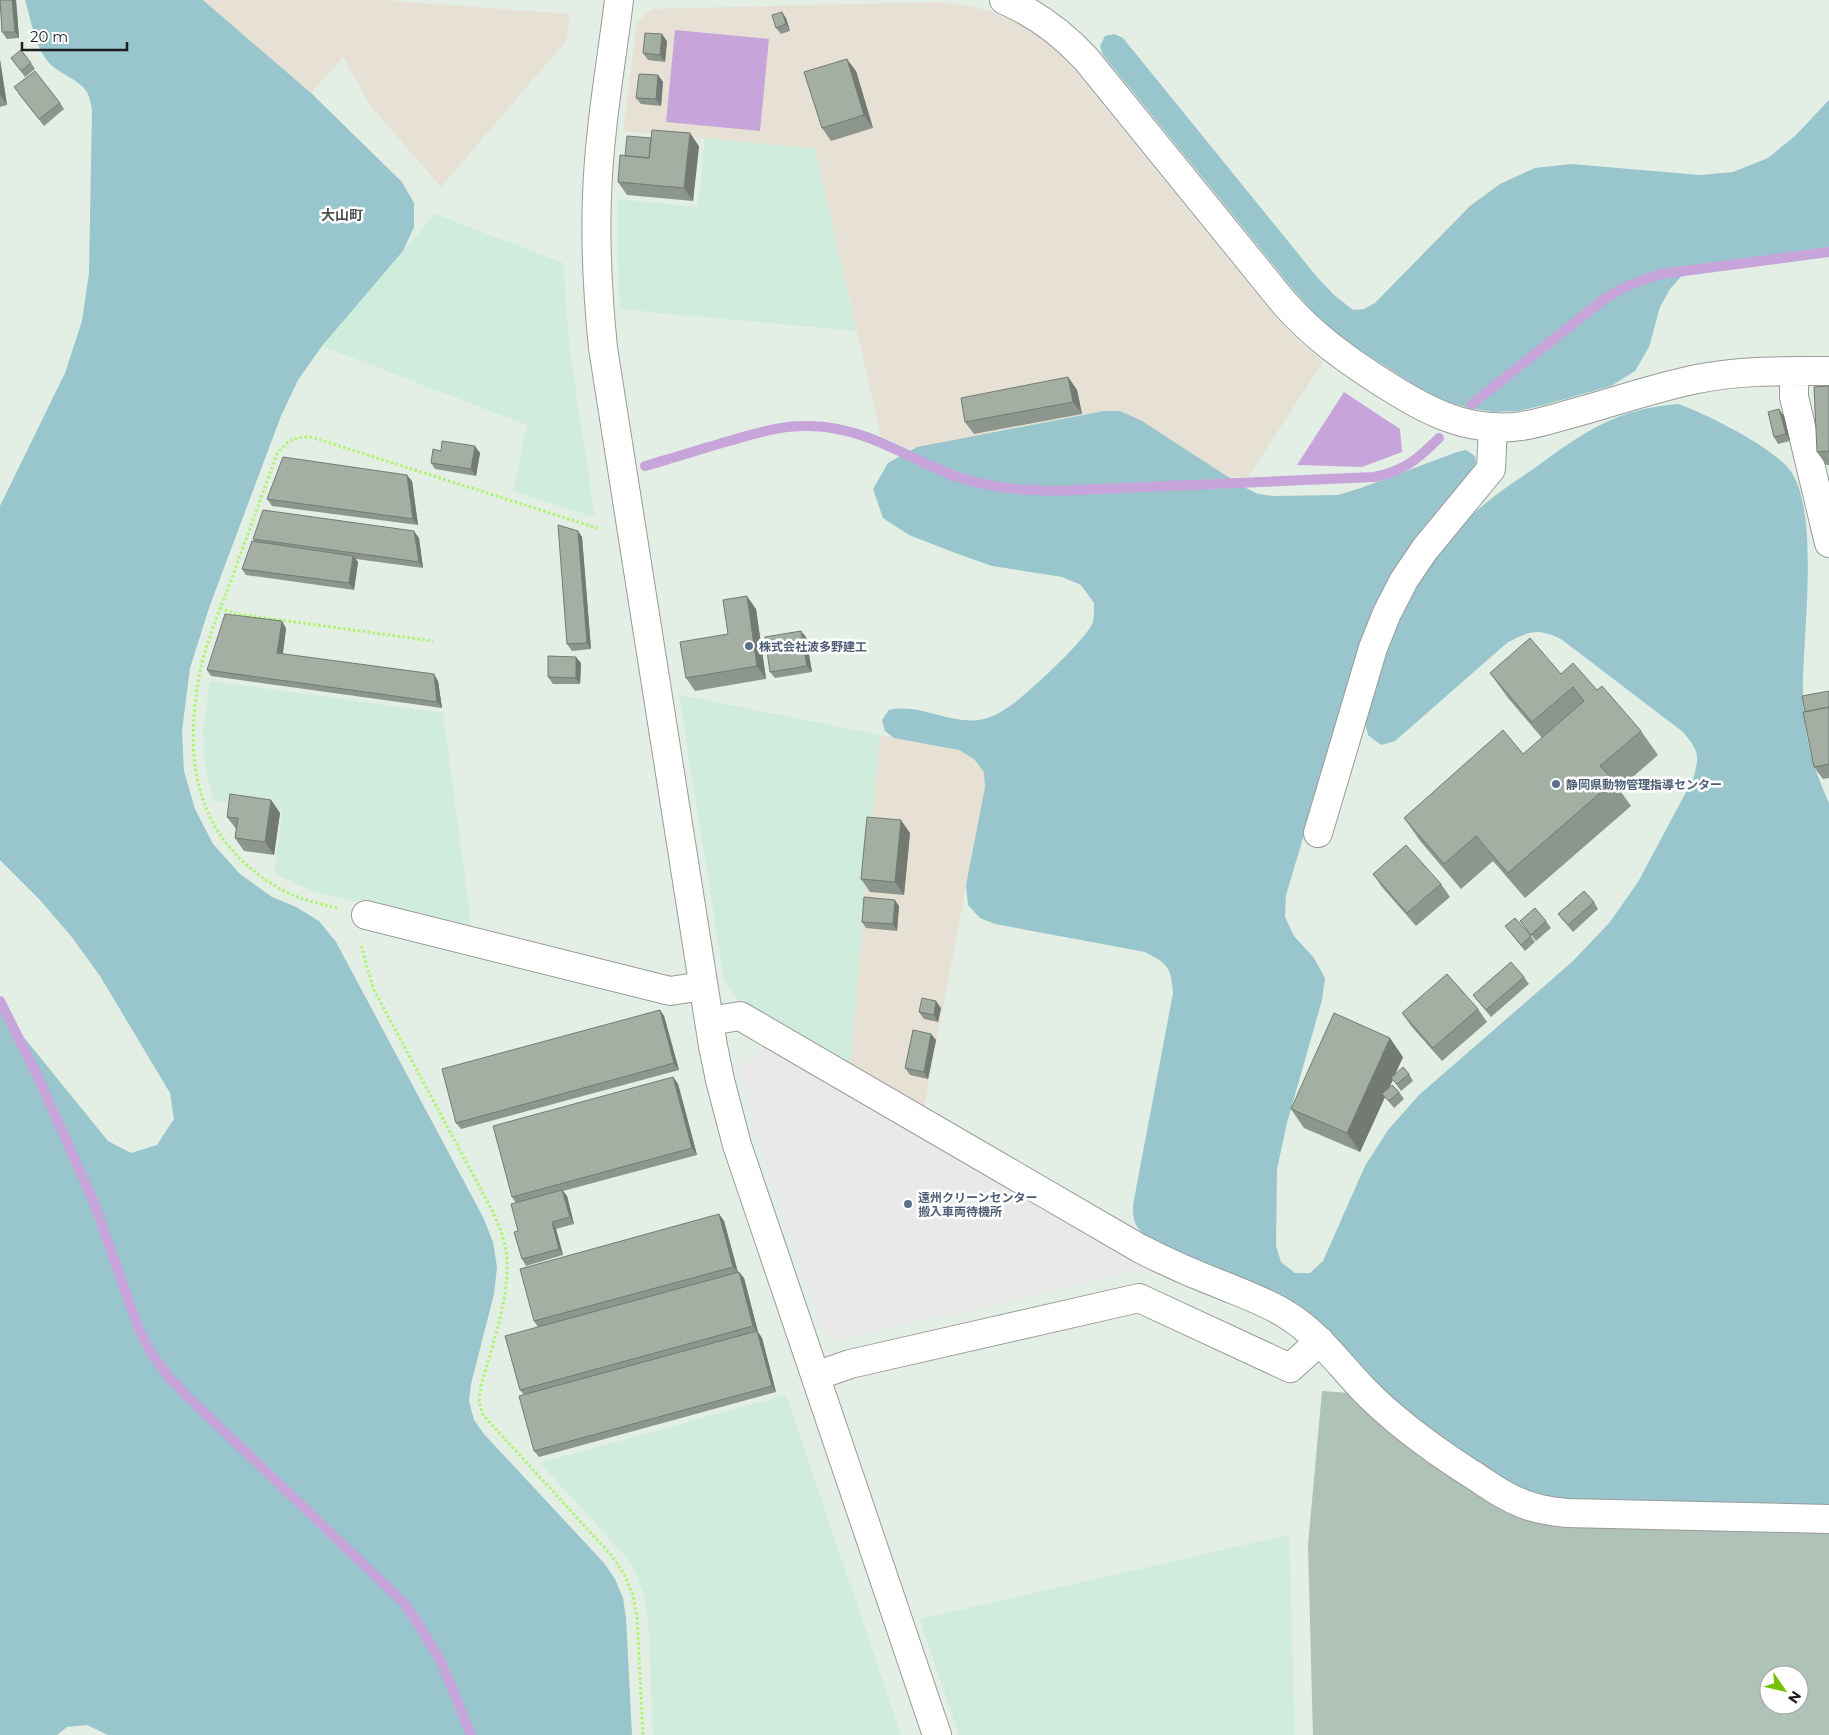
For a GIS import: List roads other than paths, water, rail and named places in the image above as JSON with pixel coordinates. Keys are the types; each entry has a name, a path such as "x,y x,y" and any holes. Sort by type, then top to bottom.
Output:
{"street":[{"path":"619,0 600,144 597,196 596,246 603,348 709,1021 720,1080 737,1145 937,1735"},
{"path":"1004,0 1040,8 1086,59 1304,325 1325,344 1348,360 1414,404 1439,416 1466,424 1493,427 1521,426 1696,379 1723,374 1829,370"},
{"path":"1794,371 1794,397 1829,543"},
{"path":"1318,833 1373,648 1387,613 1404,580 1425,549 1491,470 1493,427"},
{"path":"366,915 670,991 703,986"},
{"path":"709,1021 740,1016 1139,1248 1190,1273 1264,1302 1287,1315 1320,1341 1380,1407 1406,1429 1433,1450 1497,1491 1519,1502 1542,1510 1567,1512 1829,1519"},
{"path":"816,1376 850,1364 1138,1298 1290,1368 1320,1341"}],"waterway":[{"path":"1472,404 1603,300 1631,284 1661,274 1829,252"},
{"path":"645,466 759,432 779,428 810,426 848,431 866,437 952,475 977,482 1014,489 1053,491 1374,477 1402,468 1439,438"},
{"path":"0,1001 36,1073 93,1200 138,1327 151,1353 168,1376 188,1397 403,1602 441,1661 471,1735"}],"place":[{"name":"株式会社波多野建工","path":"749,646"},
{"name":"静岡県動物管理指導センター","path":"1556,784"},
{"name":"遠州クリーンセンター 搬入車両待機所","path":"908,1204"}],"district":[{"name":"大山町","path":"342,215"}]}
